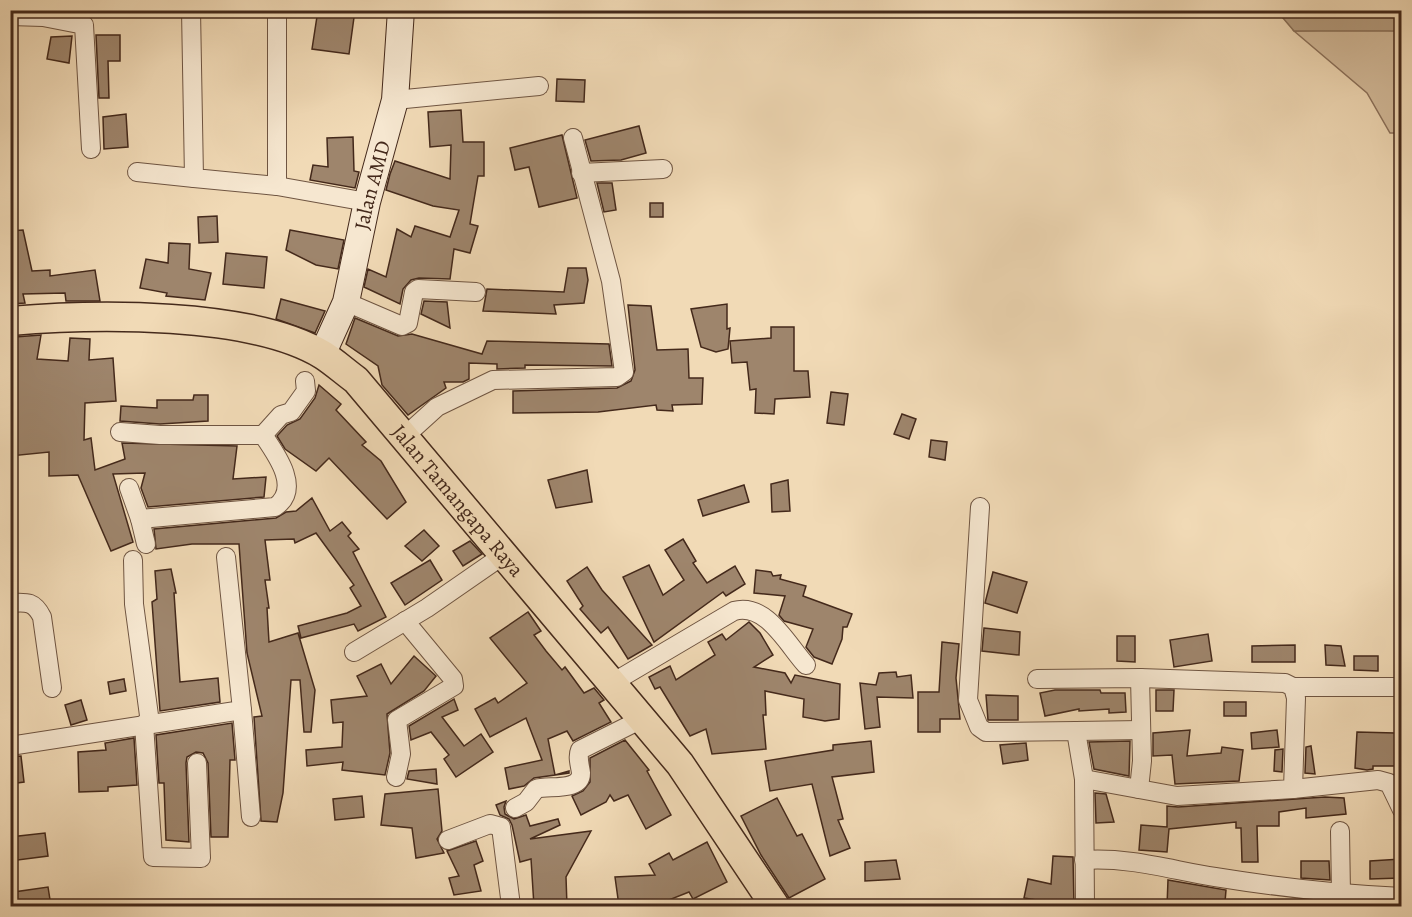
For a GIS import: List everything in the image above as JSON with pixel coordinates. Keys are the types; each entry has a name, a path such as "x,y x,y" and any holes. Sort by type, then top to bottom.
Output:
{"main road":[{"name":"Jalan Tamangapa Raya","path":"10,321 78,317 191,320 236,327 281,338 322,355 356,380 680,764 772,905"}],"street":[{"path":"191,10 194,178"},
{"path":"277,10 277,186"},
{"name":"Jalan AMD","path":"322,355 346,302 367,202 395,100 401,10"},
{"path":"10,16 43,17 84,25 91,149"},
{"path":"395,100 539,86"},
{"path":"405,436 437,407 493,380 617,376 624,372 611,281 580,173 573,138"},
{"path":"580,173 663,169"},
{"path":"137,172 277,186 367,202"},
{"path":"346,302 402,327 408,323 414,292 418,289 476,292"},
{"path":"120,432 160,435 263,435 281,416 280,408 297,384 305,381 322,355"},
{"path":"140,519 275,507 283,502 288,491 285,473 263,435"},
{"path":"129,488 146,544"},
{"path":"980,507 968,700 979,727 986,732 1141,730"},
{"path":"354,652 405,621 504,554"},
{"path":"226,557 251,817"},
{"path":"133,560 134,604 147,723 153,857 201,858 197,763"},
{"path":"10,603 30,602 37,606 42,617 52,688"},
{"path":"612,683 734,610 747,608 762,614 806,665"},
{"path":"396,777 401,754 397,720 454,686 453,679 405,621"},
{"path":"1037,679 1140,678 1285,683 1293,687 1401,687"},
{"path":"1140,678 1140,789"},
{"path":"1293,687 1296,698 1293,789"},
{"path":"10,747 147,723 242,710"},
{"path":"515,808 526,802 536,789 578,783 581,777 578,754 580,750 642,719"},
{"path":"1076,731 1084,779 1085,906"},
{"path":"1084,779 1177,796 1293,789 1378,780 1389,783 1401,810"},
{"path":"448,840 490,824 501,827 511,906"},
{"path":"1340,831 1341,894"},
{"path":"1084,860 1130,860 1215,877 1341,894 1401,897"}],"shaded area":[{"path":"1277,11 1401,11 1401,31 1294,31"},
{"path":"1365,29 1401,31 1401,133 1390,133 1367,93 1294,31"}],"building":[{"path":"318,10 355,10 349,54 312,49"},
{"path":"96,35 120,35 120,61 108,61 109,98 99,98"},
{"path":"72,36 69,63 47,59 51,37"},
{"path":"557,79 585,80 584,102 556,101"},
{"path":"461,110 463,142 484,142 484,176 478,176 470,224 478,226 470,253 454,249 450,279 411,280 403,289 400,304 364,287 368,269 386,277 397,229 411,237 415,226 450,237 459,210 433,206 386,190 390,174 395,161 450,179 451,145 430,147 428,112"},
{"path":"126,114 128,147 104,149 103,117"},
{"path":"639,126 646,153 621,160 591,161 585,140"},
{"path":"562,135 577,198 539,207 529,167 515,170 510,148"},
{"path":"353,137 354,171 359,172 355,188 310,180 313,165 328,167 327,138"},
{"path":"597,183 612,183 616,210 604,212"},
{"path":"650,203 663,203 663,217 650,217"},
{"path":"217,216 218,242 199,243 198,217"},
{"path":"23,230 32,271 50,270 50,276 95,270 100,301 66,301 65,293 23,294 25,303 10,304 10,231"},
{"path":"290,230 344,240 338,269 316,265 286,250"},
{"path":"169,243 190,244 189,269 211,273 205,300 166,296 167,293 140,288 146,259 168,263"},
{"path":"226,253 267,257 264,288 223,284"},
{"path":"568,268 586,268 588,280 584,303 554,305 556,314 483,311 487,289 564,292"},
{"path":"281,299 325,311 315,333 276,319"},
{"path":"424,301 447,302 450,328 421,314"},
{"path":"727,304 727,329 730,328 728,349 716,352 701,347 691,309"},
{"path":"628,305 651,306 657,350 688,349 689,378 703,378 702,404 672,405 673,411 657,410 656,405 598,412 513,413 513,391 617,388 631,381 635,370"},
{"path":"355,318 398,336 412,334 482,354 487,341 609,344 612,366 525,365 525,368 497,369 497,364 469,363 469,379 463,382 444,382 446,388 408,415 382,385 378,366 346,344"},
{"path":"771,327 794,327 794,371 808,371 810,397 775,399 774,414 755,413 756,389 750,390 747,362 732,363 730,341 771,338"},
{"path":"41,335 37,359 68,361 70,338 90,339 89,360 113,358 116,401 85,403 84,440 91,438 95,470 125,459 122,443 237,446 233,479 266,477 264,497 148,507 141,488 145,473 113,474 133,542 111,551 78,475 49,476 49,452 10,456 10,380 13,357 16,357 15,337"},
{"path":"319,385 341,404 336,410 366,442 362,445 381,461 406,502 387,519 329,458 316,471 285,449 277,436 287,425 300,419 315,398"},
{"path":"831,392 848,394 844,425 827,423"},
{"path":"194,395 208,395 208,421 160,424 120,421 121,406 157,408 157,400 193,400"},
{"path":"902,414 916,419 909,439 894,434"},
{"path":"931,440 947,442 945,460 929,457"},
{"path":"587,470 592,502 556,508 548,480"},
{"path":"788,480 790,511 772,512 771,484"},
{"path":"744,485 749,502 703,516 698,500"},
{"path":"312,498 330,531 342,522 351,533 348,536 359,549 353,552 386,617 358,631 354,624 301,638 298,626 347,613 361,606 350,588 354,585 316,533 295,543 294,539 265,540 270,580 265,580 269,608 267,608 269,642 298,633 315,690 311,732 304,732 300,680 291,680 283,793 277,822 261,821 254,717 262,716 247,653 239,544 192,544 156,549 154,529 276,518 286,512 296,511"},
{"path":"424,530 439,546 422,561 405,546"},
{"path":"683,539 696,561 693,563 707,583 735,566 745,584 726,596 723,592 654,642 623,577 649,565 663,595 684,580 665,550"},
{"path":"470,541 482,554 463,566 453,551"},
{"path":"430,560 442,580 405,605 391,583"},
{"path":"587,567 602,590 652,645 628,659 608,627 601,633 580,609 583,606 567,581"},
{"path":"171,569 176,593 174,593 180,682 218,678 220,702 160,711 152,602 157,599 155,571"},
{"path":"756,570 771,572 773,576 781,575 780,579 806,586 803,596 852,614 847,627 843,627 842,639 832,664 814,657 806,647 813,629 784,621 779,615 785,596 754,593"},
{"path":"993,572 1027,582 1017,613 985,603"},
{"path":"528,612 541,631 534,635 546,651 562,670 565,667 584,693 594,688 604,700 599,703 611,722 573,741 567,731 548,739 555,775 534,778 524,786 509,789 505,768 542,760 526,718 490,737 475,709 495,698 498,703 527,683 490,638"},
{"path":"749,622 760,633 773,655 754,667 785,673 791,683 795,675 840,684 839,719 825,721 803,717 804,699 765,691 766,715 763,715 766,749 712,754 706,729 690,736 660,687 655,689 649,677 670,666 676,680 715,655 708,642 722,634 726,640"},
{"path":"984,628 1020,632 1019,655 982,651"},
{"path":"1208,634 1212,661 1174,667 1170,640"},
{"path":"1117,636 1135,636 1135,662 1117,661"},
{"path":"942,642 959,644 956,678 960,719 940,719 940,732 918,732 918,692 939,692"},
{"path":"1295,645 1295,662 1252,662 1252,646"},
{"path":"1325,645 1341,646 1345,666 1326,665"},
{"path":"414,656 436,676 424,691 387,714 390,753 385,775 342,770 343,762 307,766 306,750 342,747 343,722 333,723 331,700 367,696 357,676 381,664 391,684"},
{"path":"1354,656 1378,656 1378,671 1354,670"},
{"path":"896,672 897,677 911,675 913,698 877,697 880,727 865,729 860,683 876,685 879,673"},
{"path":"124,679 126,691 110,694 108,682"},
{"path":"1055,690 1100,690 1101,693 1125,693 1126,712 1109,713 1109,709 1079,711 1079,709 1045,716 1040,693"},
{"path":"1156,690 1174,690 1173,711 1156,711"},
{"path":"986,695 1018,696 1018,720 988,720"},
{"path":"454,699 458,710 442,717 464,746 481,734 493,752 456,777 444,759 449,755 431,732 411,740 409,726"},
{"path":"81,700 87,720 71,725 65,705"},
{"path":"1224,702 1246,702 1246,716 1224,716"},
{"path":"232,723 235,760 230,760 228,837 211,837 208,763 203,753 196,752 187,757 186,763 189,842 166,840 164,783 159,783 156,735"},
{"path":"1190,730 1187,756 1221,753 1222,747 1243,750 1239,781 1175,784 1172,755 1153,756 1153,733"},
{"path":"1277,730 1279,747 1252,749 1251,733"},
{"path":"1357,732 1395,733 1397,766 1373,766 1373,769 1367,770 1355,768"},
{"path":"134,738 137,785 108,787 108,791 79,792 78,752 106,750 105,743"},
{"path":"625,740 649,770 647,771 671,815 646,829 628,795 614,801 610,795 606,802 581,815 572,796 583,791 590,782 590,758"},
{"path":"871,741 874,772 832,777 843,819 838,820 850,848 830,856 812,784 770,791 765,761 833,750 833,745"},
{"path":"1130,741 1129,776 1094,769 1089,742"},
{"path":"1026,743 1028,760 1003,764 1000,745"},
{"path":"1311,746 1315,774 1305,773 1306,747"},
{"path":"1283,749 1282,772 1274,771 1275,750"},
{"path":"21,756 24,782 10,784 10,757"},
{"path":"436,769 437,784 407,779 409,771"},
{"path":"438,789 442,831 437,839 444,853 416,858 412,828 381,825 385,794"},
{"path":"1095,793 1106,794 1114,822 1096,823"},
{"path":"362,796 364,817 335,820 333,799"},
{"path":"1325,797 1344,798 1346,814 1306,818 1306,808 1279,812 1279,826 1257,826 1258,862 1242,862 1241,828 1236,828 1236,822 1169,829 1167,852 1139,850 1141,825 1167,827 1167,806"},
{"path":"777,798 797,836 802,834 825,879 789,898 761,855 741,816"},
{"path":"506,801 505,814 514,819 526,815 530,826 558,819 560,825 530,839 591,831 566,877 567,906 534,906 531,859 520,862 512,825 509,819 500,815 496,805"},
{"path":"45,833 48,856 10,861 10,837"},
{"path":"476,841 483,861 474,865 481,891 454,895 449,878 459,876 447,851"},
{"path":"707,842 727,882 693,899 689,892 661,903 663,906 619,906 615,877 655,875 649,864 669,853 673,860"},
{"path":"1053,856 1073,857 1074,906 1024,898 1028,879 1051,884"},
{"path":"1401,859 1401,878 1370,879 1370,861"},
{"path":"896,860 900,879 865,881 865,862"},
{"path":"1301,861 1329,861 1330,880 1301,878"},
{"path":"1168,880 1226,890 1225,902 1192,900 1191,906 1167,906"},
{"path":"48,887 51,906 16,906 14,892"},
{"path":"1301,900 1341,905 1369,906 1301,906"}]}
